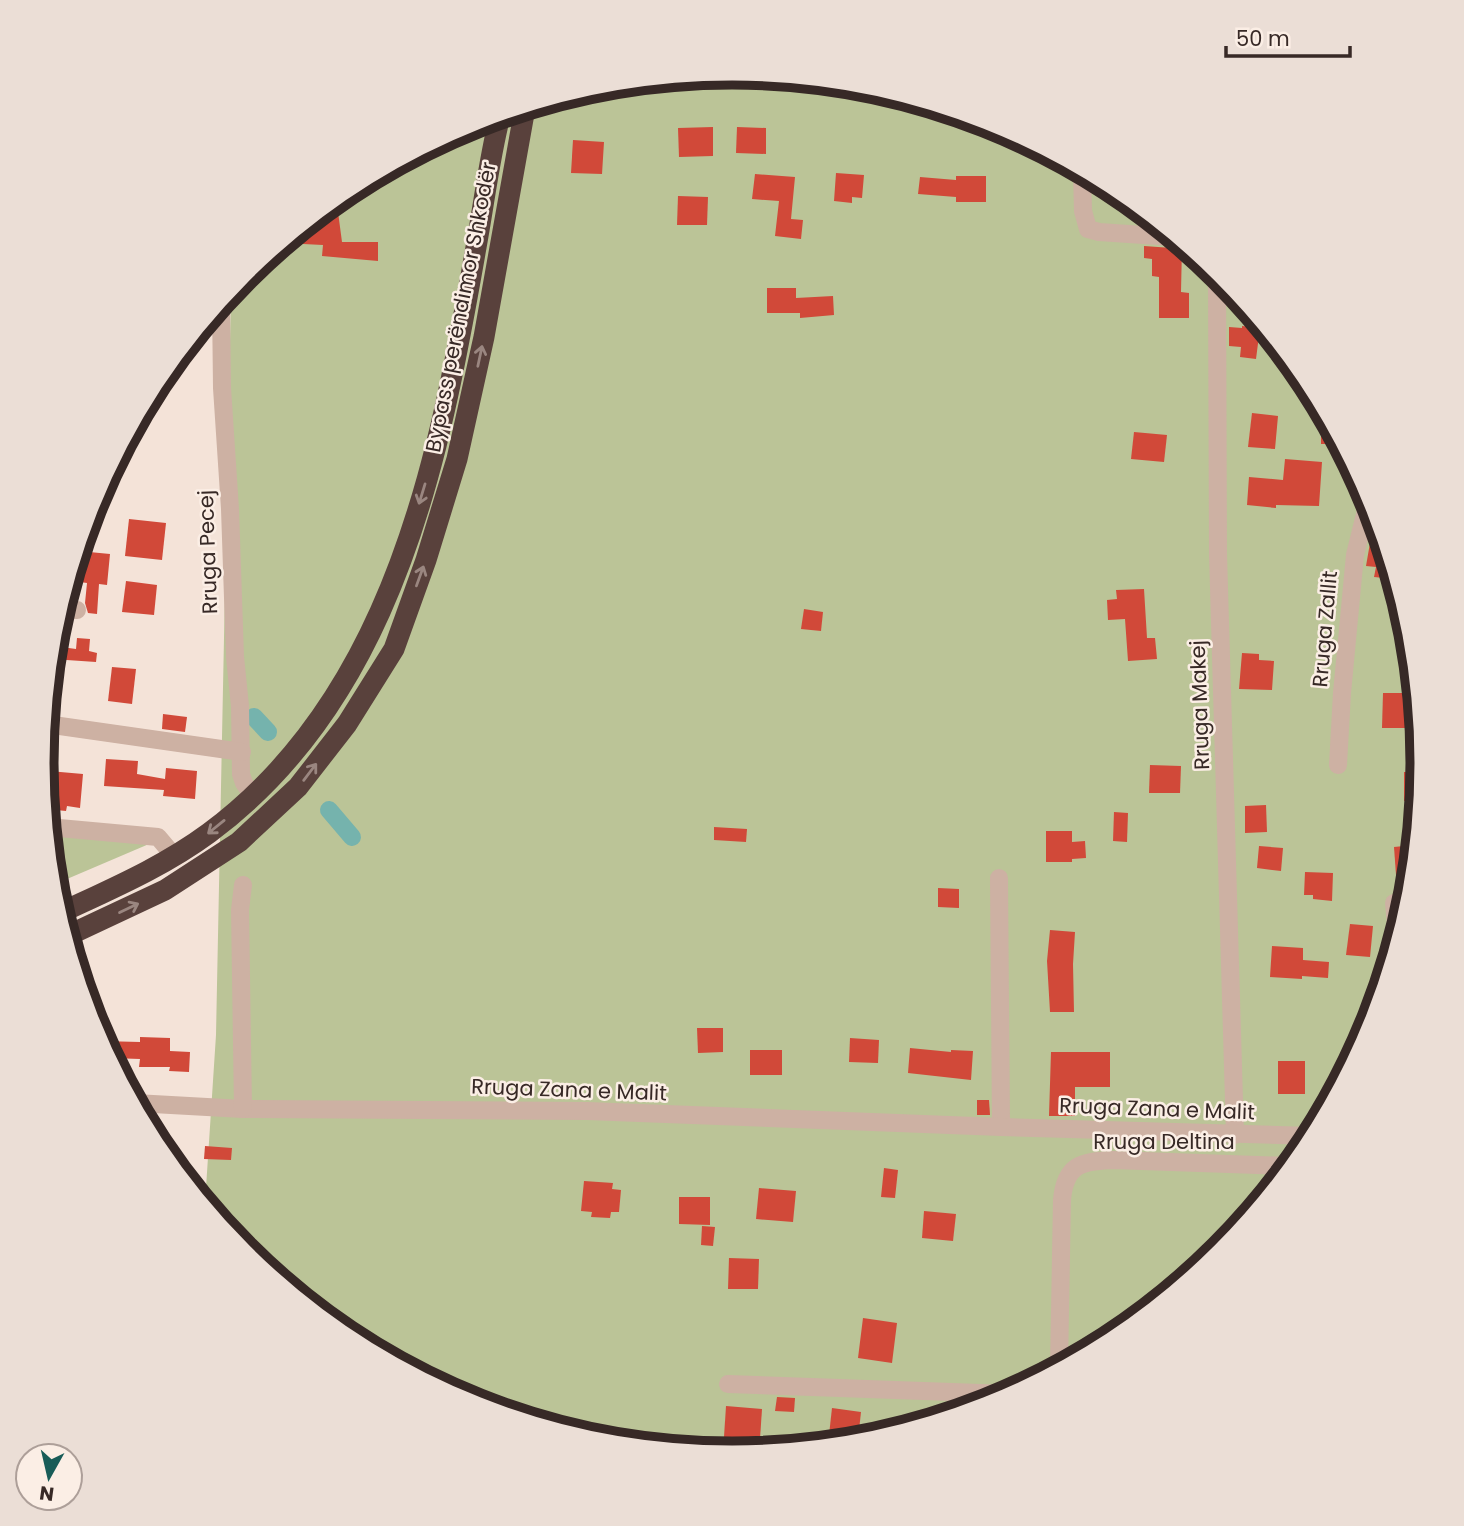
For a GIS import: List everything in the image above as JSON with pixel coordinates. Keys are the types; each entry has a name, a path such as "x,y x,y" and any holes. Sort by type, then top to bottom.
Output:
{"highway":[{"name":"Bypass perëndimor Shkodër","path":"76,932 165,890 239,842 298,788 347,724 394,649 426,560 457,459 484,337 523,118"},
{"name":"Bypass perëndimor Shkodër","path":"70,908 174,856 209,834 253,796 271,780 329,708 362,652 393,581 423,494 439,437 498,127"}],"street":[{"path":"1082,183 1083,211 1088,229 1158,236"},
{"name":"Rruga Makej","path":"1217,290 1218,554 1235,1135"},
{"name":"Rruga Pecej","path":"221,317 222,388 242,774 244,783 253,796"},
{"name":"Rruga Zallit","path":"1338,765 1355,555 1364,519"},
{"path":"56,725 242,752"},
{"path":"58,828 158,837 174,856"},
{"path":"999,878 1001,1127"},
{"path":"243,886 240,910 243,1109"},
{"name":"Rruga Zana e Malit","path":"145,1103 243,1109 587,1111 1299,1136"},
{"name":"Rruga Deltina","path":"1059,1356 1063,1184 1071,1171 1081,1164 1113,1160 1277,1167"},
{"path":"729,1384 981,1393"}],"green space":[{"path":"732,85 820,91 864,98 950,121 1032,155 1071,176 1109,199 1179,253 1242,316 1270,350 1296,386 1340,463 1374,545 1387,588 1397,631 1408,719 1410,763 1404,851 1397,895 1374,981 1340,1063 1319,1102 1296,1140 1242,1210 1179,1273 1145,1301 1109,1327 1032,1371 950,1405 907,1418 820,1435 732,1441 644,1435 600,1428 514,1405 473,1389 393,1350 319,1301 253,1242 206,1190 216,1035 231,307 285,253 319,225 355,199 432,155 514,121 557,108 600,98 688,87"},
{"path":"58,830 149,844 65,880"}],"building":[{"path":"713,127 713,156 679,157 678,128"},
{"path":"737,127 766,128 766,154 736,153"},
{"path":"573,140 604,142 602,174 571,173"},
{"path":"836,173 864,175 862,198 852,197 852,203 834,201"},
{"path":"755,174 795,177 791,219 803,220 801,239 775,236 779,201 752,199"},
{"path":"956,176 986,176 986,202 956,202 956,197 918,194 920,177 956,180"},
{"path":"678,196 708,197 707,225 677,225"},
{"path":"338,212 342,242 378,242 378,261 322,256 323,245 296,244"},
{"path":"1144,246 1173,248 1182,256 1181,292 1189,293 1189,318 1159,318 1159,277 1152,276 1152,259 1144,258"},
{"path":"767,288 796,288 796,298 833,296 834,315 800,318 800,313 767,313"},
{"path":"1229,327 1251,327 1259,337 1256,359 1240,357 1241,347 1229,346"},
{"path":"1252,413 1278,416 1275,449 1248,447"},
{"path":"1321,428 1330,444 1321,444"},
{"path":"1134,432 1167,435 1164,462 1131,459"},
{"path":"1285,459 1322,462 1319,506 1276,505 1276,508 1247,505 1249,477 1283,480"},
{"path":"129,519 166,523 162,560 125,556"},
{"path":"1370,543 1373,543 1384,578 1374,577 1376,567 1366,566"},
{"path":"88,552 110,554 107,585 99,584 97,614 88,613 85,603 87,583 79,582"},
{"path":"126,581 157,585 154,615 122,612"},
{"path":"1144,589 1147,638 1155,638 1157,659 1128,661 1125,619 1108,620 1107,600 1117,599 1116,590"},
{"path":"804,609 823,612 821,631 801,629"},
{"path":"77,638 90,639 89,651 97,653 96,662 62,660 64,647 76,649"},
{"path":"1242,653 1259,654 1259,660 1274,661 1272,690 1239,689"},
{"path":"112,667 136,669 132,704 108,701"},
{"path":"1383,693 1406,693 1408,728 1382,728"},
{"path":"163,714 187,717 185,732 162,729"},
{"path":"106,759 138,761 137,774 165,779 166,768 197,771 195,799 163,796 164,790 104,786"},
{"path":"1150,765 1181,766 1180,793 1149,793"},
{"path":"54,771 83,774 80,808 67,806 66,811 56,810"},
{"path":"1404,772 1410,772 1408,801 1404,801"},
{"path":"1266,805 1267,832 1245,833 1245,806"},
{"path":"1114,812 1128,813 1127,842 1113,841"},
{"path":"714,827 747,829 746,842 714,840"},
{"path":"1046,831 1072,831 1072,842 1085,841 1086,858 1072,859 1072,862 1046,862"},
{"path":"1259,846 1283,848 1281,871 1257,868"},
{"path":"1404,846 1400,875 1396,875 1394,847"},
{"path":"1305,872 1333,873 1332,901 1304,895"},
{"path":"938,888 959,889 959,908 938,907"},
{"path":"1350,924 1373,926 1370,957 1346,955"},
{"path":"1050,930 1075,932 1074,1012 1050,1012 1047,961"},
{"path":"1272,946 1303,948 1303,960 1329,962 1328,978 1270,977"},
{"path":"697,1028 723,1028 723,1052 698,1053"},
{"path":"140,1037 170,1038 170,1051 190,1052 189,1072 169,1071 170,1067 139,1067 140,1059 122,1058 114,1041 140,1042"},
{"path":"850,1038 879,1040 878,1063 849,1062"},
{"path":"910,1048 973,1051 971,1080 908,1073"},
{"path":"750,1050 782,1050 782,1075 750,1075"},
{"path":"1051,1052 1110,1052 1110,1087 1075,1087 1075,1116 1049,1116"},
{"path":"1278,1061 1305,1061 1305,1094 1278,1094"},
{"path":"977,1100 989,1100 990,1115 977,1115"},
{"path":"205,1146 232,1148 231,1160 204,1159"},
{"path":"884,1168 898,1170 895,1198 881,1197"},
{"path":"584,1181 613,1183 612,1189 621,1190 619,1212 611,1212 610,1218 591,1217 592,1212 581,1211"},
{"path":"759,1188 796,1191 793,1222 756,1219"},
{"path":"679,1197 710,1197 710,1225 679,1224"},
{"path":"924,1211 956,1214 953,1241 922,1238"},
{"path":"702,1226 715,1227 713,1246 701,1245"},
{"path":"729,1258 759,1259 758,1289 728,1289"},
{"path":"863,1318 897,1323 892,1363 858,1358"},
{"path":"777,1397 795,1398 794,1412 775,1411"},
{"path":"726,1406 762,1409 760,1439 724,1437"},
{"path":"832,1408 861,1412 859,1429 829,1434"}],"waterway":[{"path":"254,717 268,732"},
{"path":"329,810 352,837"}]}
